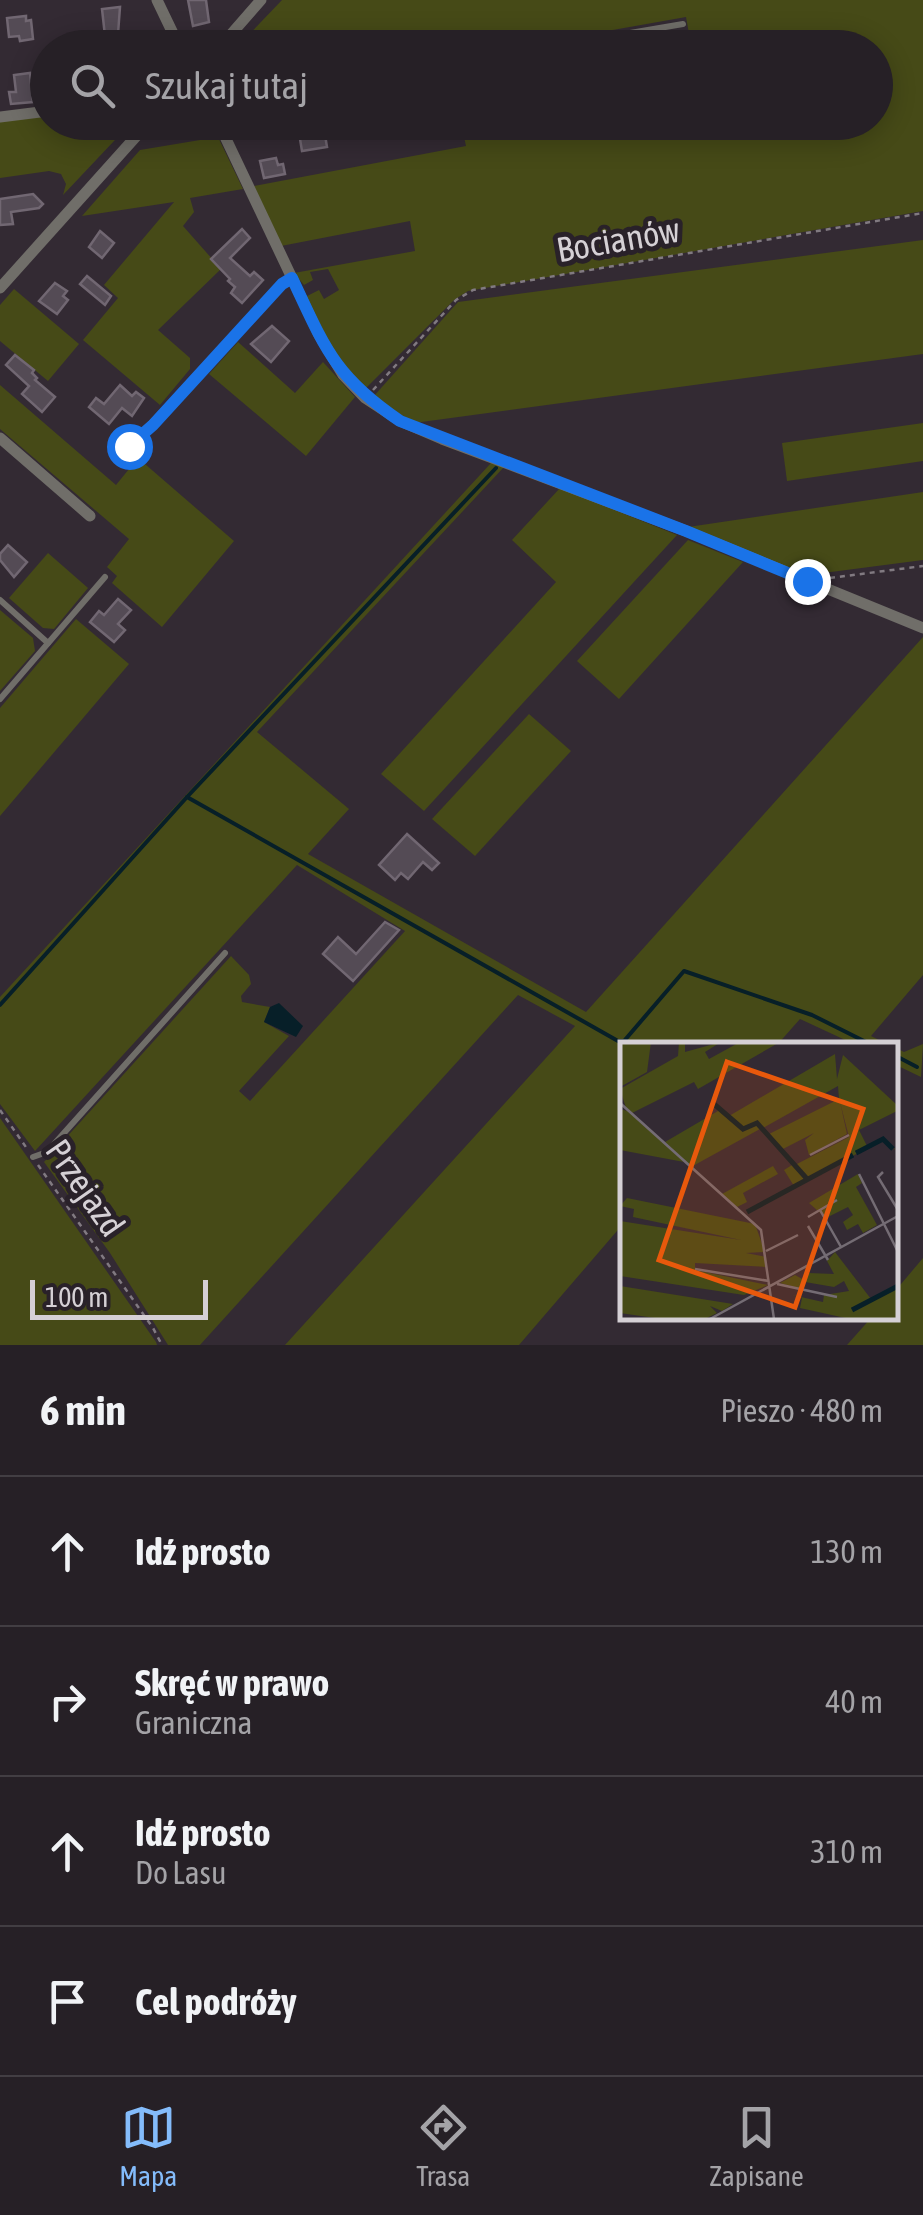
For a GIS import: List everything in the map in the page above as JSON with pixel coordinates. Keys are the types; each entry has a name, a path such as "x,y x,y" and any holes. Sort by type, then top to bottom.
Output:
{"street":[{"path":"157,0 171,30"},
{"path":"234,30 261,0"},
{"path":"0,117 30,113"},
{"path":"0,288 134,140"},
{"path":"227,140 319,335 343,375 366,398 400,421 442,439 607,500 923,628"},
{"path":"0,438 90,516"}],"lane":[{"path":"648,30 683,24"},
{"path":"129,446 292,278"},
{"path":"0,699 106,577"},
{"path":"0,600 48,643"},
{"path":"33,1157 47,1152 225,953"}],"path":[{"name":"Bocianów","path":"366,398 456,300 473,290 923,213"},
{"path":"807,581 923,566"},
{"name":"Przejazd","path":"0,1110 162,1345"}],"green space":[{"path":"282,0 923,0 923,211 468,291 454,300 363,391 340,365 305,297 319,290 324,299 339,290 328,269 310,272 313,280 304,285 294,273 415,251 410,221 281,246 254,186 466,146 465,140 893,140 893,30 688,30 686,17 613,30 253,30"},
{"path":"30,117 30,140 115,140 63,195 66,184 61,174 49,171 0,178 0,121"},
{"path":"219,140 243,189 190,198 194,212 183,226 221,269 158,330 190,358 190,369 160,405 83,340 118,298 104,285 174,202 82,216 140,150"},
{"path":"923,240 923,354 414,423 373,397 458,302"},
{"path":"14,289 79,344 48,381 0,341 0,305"},
{"path":"238,342 295,393 323,362 355,397 306,456 209,374"},
{"path":"0,385 116,485 138,458 234,541 162,627 112,583 117,576 107,567 129,539 0,429"},
{"path":"923,423 923,461 787,481 782,443"},
{"path":"491,463 504,467 257,732 349,809 308,854 586,1012 923,637 923,975 871,1036 883,1042 850,1042 800,1019 780,1042 620,1042 620,1227 519,1345 285,1345 575,1026 518,995 200,1345 168,1345 110,1253 44,1162 231,956 249,975 251,984 241,996 242,1002 270,1007 264,1022 289,1036 239,1091 250,1101 405,931 297,865 35,1151 0,1104 0,997"},
{"path":"560,488 677,535 424,811 381,774 556,582 512,540"},
{"path":"923,492 923,560 808,575 688,527"},
{"path":"688,540 743,562 619,699 577,661"},
{"path":"48,553 88,588 54,629 43,628 9,598"},
{"path":"0,610 33,638 35,651 0,691"},
{"path":"76,619 129,664 0,816 0,708"},
{"path":"529,714 571,751 475,856 432,819"},
{"path":"923,1044 921,1077 898,1066 898,1049 904,1052"},
{"path":"0,1118 156,1342 157,1345 0,1345"},
{"path":"923,1258 923,1345 847,1345 869,1320 898,1320 898,1288"}],"water":[{"path":"279,1003 303,1026 296,1037 264,1022 270,1007"}],"building":[{"path":"188,0 206,0 209,22 193,26"},
{"path":"120,7 118,30 104,30 102,9"},
{"path":"26,16 26,21 31,20 30,39 9,37 7,18"},
{"path":"30,73 30,102 11,104 9,92 16,92 14,75"},
{"path":"300,140 326,140 327,147 302,151"},
{"path":"276,158 278,165 283,164 285,174 264,178 260,161"},
{"path":"33,194 43,204 39,208 11,212 13,224 0,225 0,199"},
{"path":"242,229 250,238 230,258 250,276 254,272 263,280 242,303 231,293 235,287 230,279 211,259"},
{"path":"100,231 114,243 102,258 89,247"},
{"path":"87,276 111,296 105,305 80,284"},
{"path":"55,283 67,291 63,296 68,300 57,314 39,301"},
{"path":"272,326 289,341 271,362 251,344"},
{"path":"15,355 34,370 35,380 55,397 42,412 22,394 29,386 6,365"},
{"path":"120,385 132,396 136,392 144,398 132,416 122,408 109,424 89,407 96,398 104,404"},
{"path":"8,545 27,562 14,577 0,560"},
{"path":"118,599 131,610 118,624 125,630 114,642 90,622 99,611 104,615"},
{"path":"407,834 439,863 432,870 423,862 408,879 401,873 395,880 379,865"},
{"path":"385,922 399,930 353,981 323,954 338,937 356,954"}],"waterway":[{"path":"0,1005 187,797 496,468"},
{"path":"187,797 618,1041 624,1041 684,971 812,1015 866,1042"},
{"path":"898,1057 917,1067"}],"route":[{"path":"129,446 292,278 343,375 366,398 400,421 807,581"}]}
